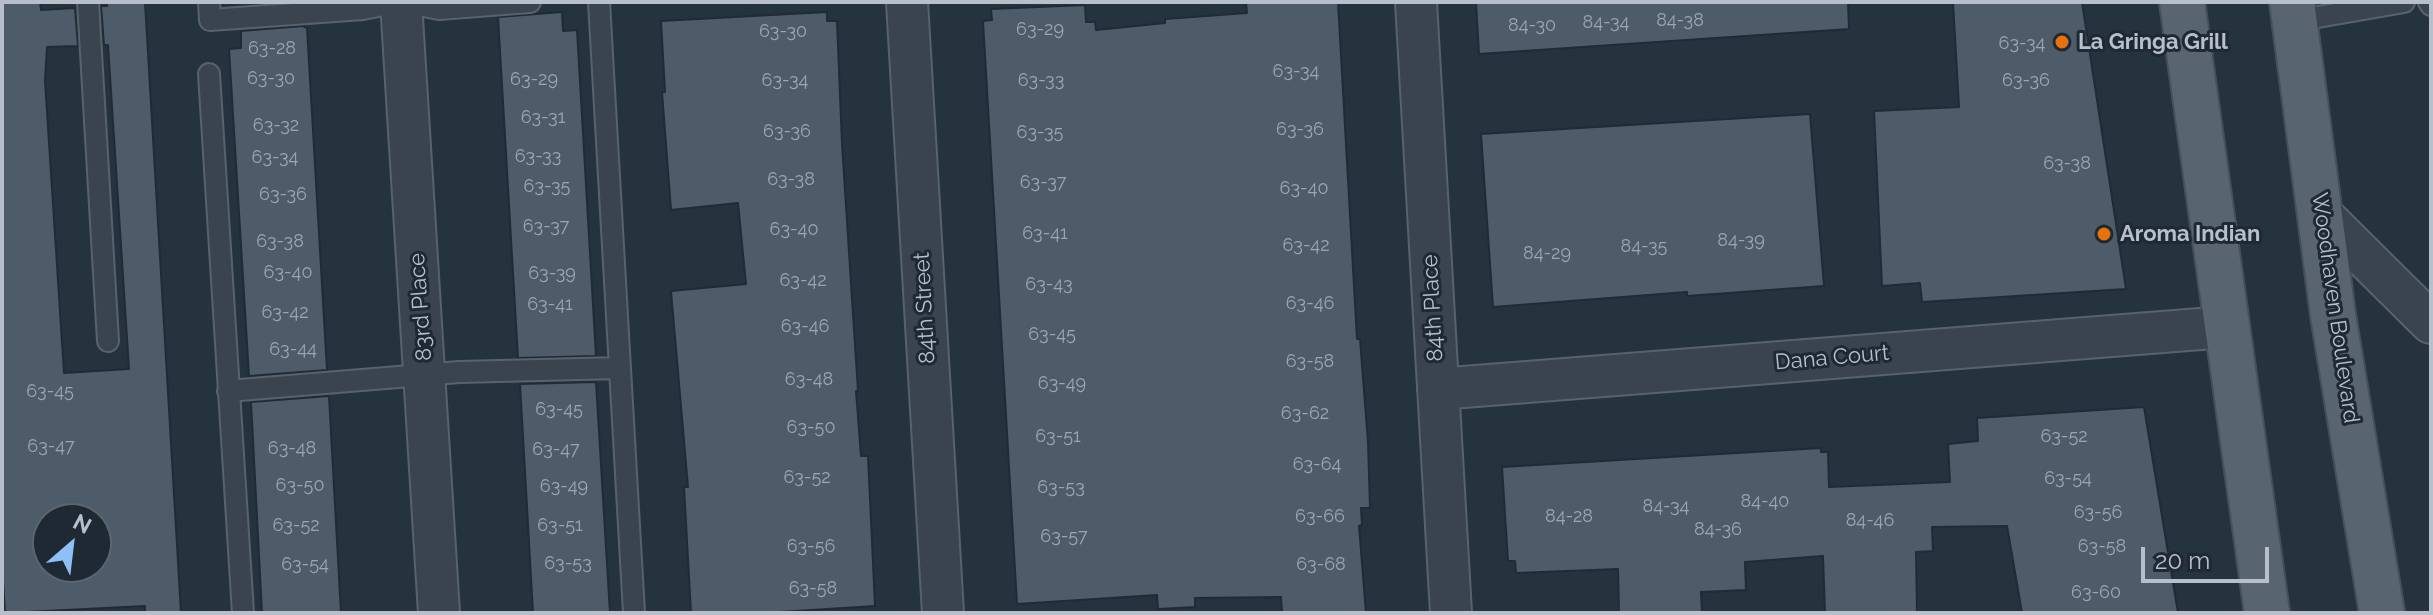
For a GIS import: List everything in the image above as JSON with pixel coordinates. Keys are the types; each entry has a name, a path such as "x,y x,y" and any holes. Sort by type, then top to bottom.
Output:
{"main road":[{"path":"2182,2 2267,613"},
{"name":"Woodhaven Boulevard","path":"2294,12 2333,315 2382,613"}],"street":[{"name":"83rd Place","path":"401,2 439,613"},
{"name":"84th Street","path":"907,2 943,613"},
{"name":"84th Place","path":"1416,2 1451,613"},
{"path":"2321,214 2431,323"},
{"name":"Dana Court","path":"1438,389 2226,327"}],"lane":[{"path":"88,2 108,341"},
{"path":"209,2 210,20 363,9 401,2 439,9 530,2"},
{"path":"599,2 634,613"},
{"path":"2294,12 2404,2"},
{"path":"209,74 243,613"},
{"path":"228,391 459,372 620,368"}],"building":[{"path":"2,2 40,2 41,10 75,8 78,46 47,47 45,81 64,373 129,369 108,45 104,45 101,6 107,6 107,2 145,2 181,613 145,613 145,606 5,613 2,564"},
{"path":"1246,2 1338,2 1357,339 1360,339 1368,442 1370,508 1361,508 1362,525 1359,526 1366,613 1282,613 1281,597 1195,598 1195,607 1158,609 1157,595 1017,604 983,21 992,20 991,9 1085,5 1086,22 1095,22 1096,30 1165,23 1165,19 1247,13"},
{"path":"1476,2 1848,2 1849,29 1479,54"},
{"path":"1953,2 2082,2 2126,289 1922,302 1920,283 1882,286 1874,111 1959,107"},
{"path":"562,12 563,31 577,30 596,356 518,358 498,17"},
{"path":"827,12 827,21 837,21 856,391 861,456 868,456 875,606 763,613 691,613 684,487 688,487 671,291 746,284 738,203 671,210 662,92 665,92 661,21"},
{"path":"307,28 327,370 249,376 229,49 241,48 241,31"},
{"path":"1810,114 1824,286 1687,296 1687,292 1493,307 1481,134"},
{"path":"596,382 610,613 533,613 520,384"},
{"path":"329,396 341,613 262,613 251,402"},
{"path":"2144,407 2178,613 2022,613 2007,526 1932,527 1933,551 1916,552 1917,613 1825,613 1823,556 1745,562 1746,590 1701,592 1702,613 1619,613 1618,569 1516,573 1515,561 1508,561 1502,467 1821,448 1821,452 1828,452 1829,487 1950,482 1948,444 1978,441 1977,418"}],"place":[{"name":"La Gringa Grill","path":"2062,42"},
{"name":"Aroma Indian","path":"2104,234"}]}
